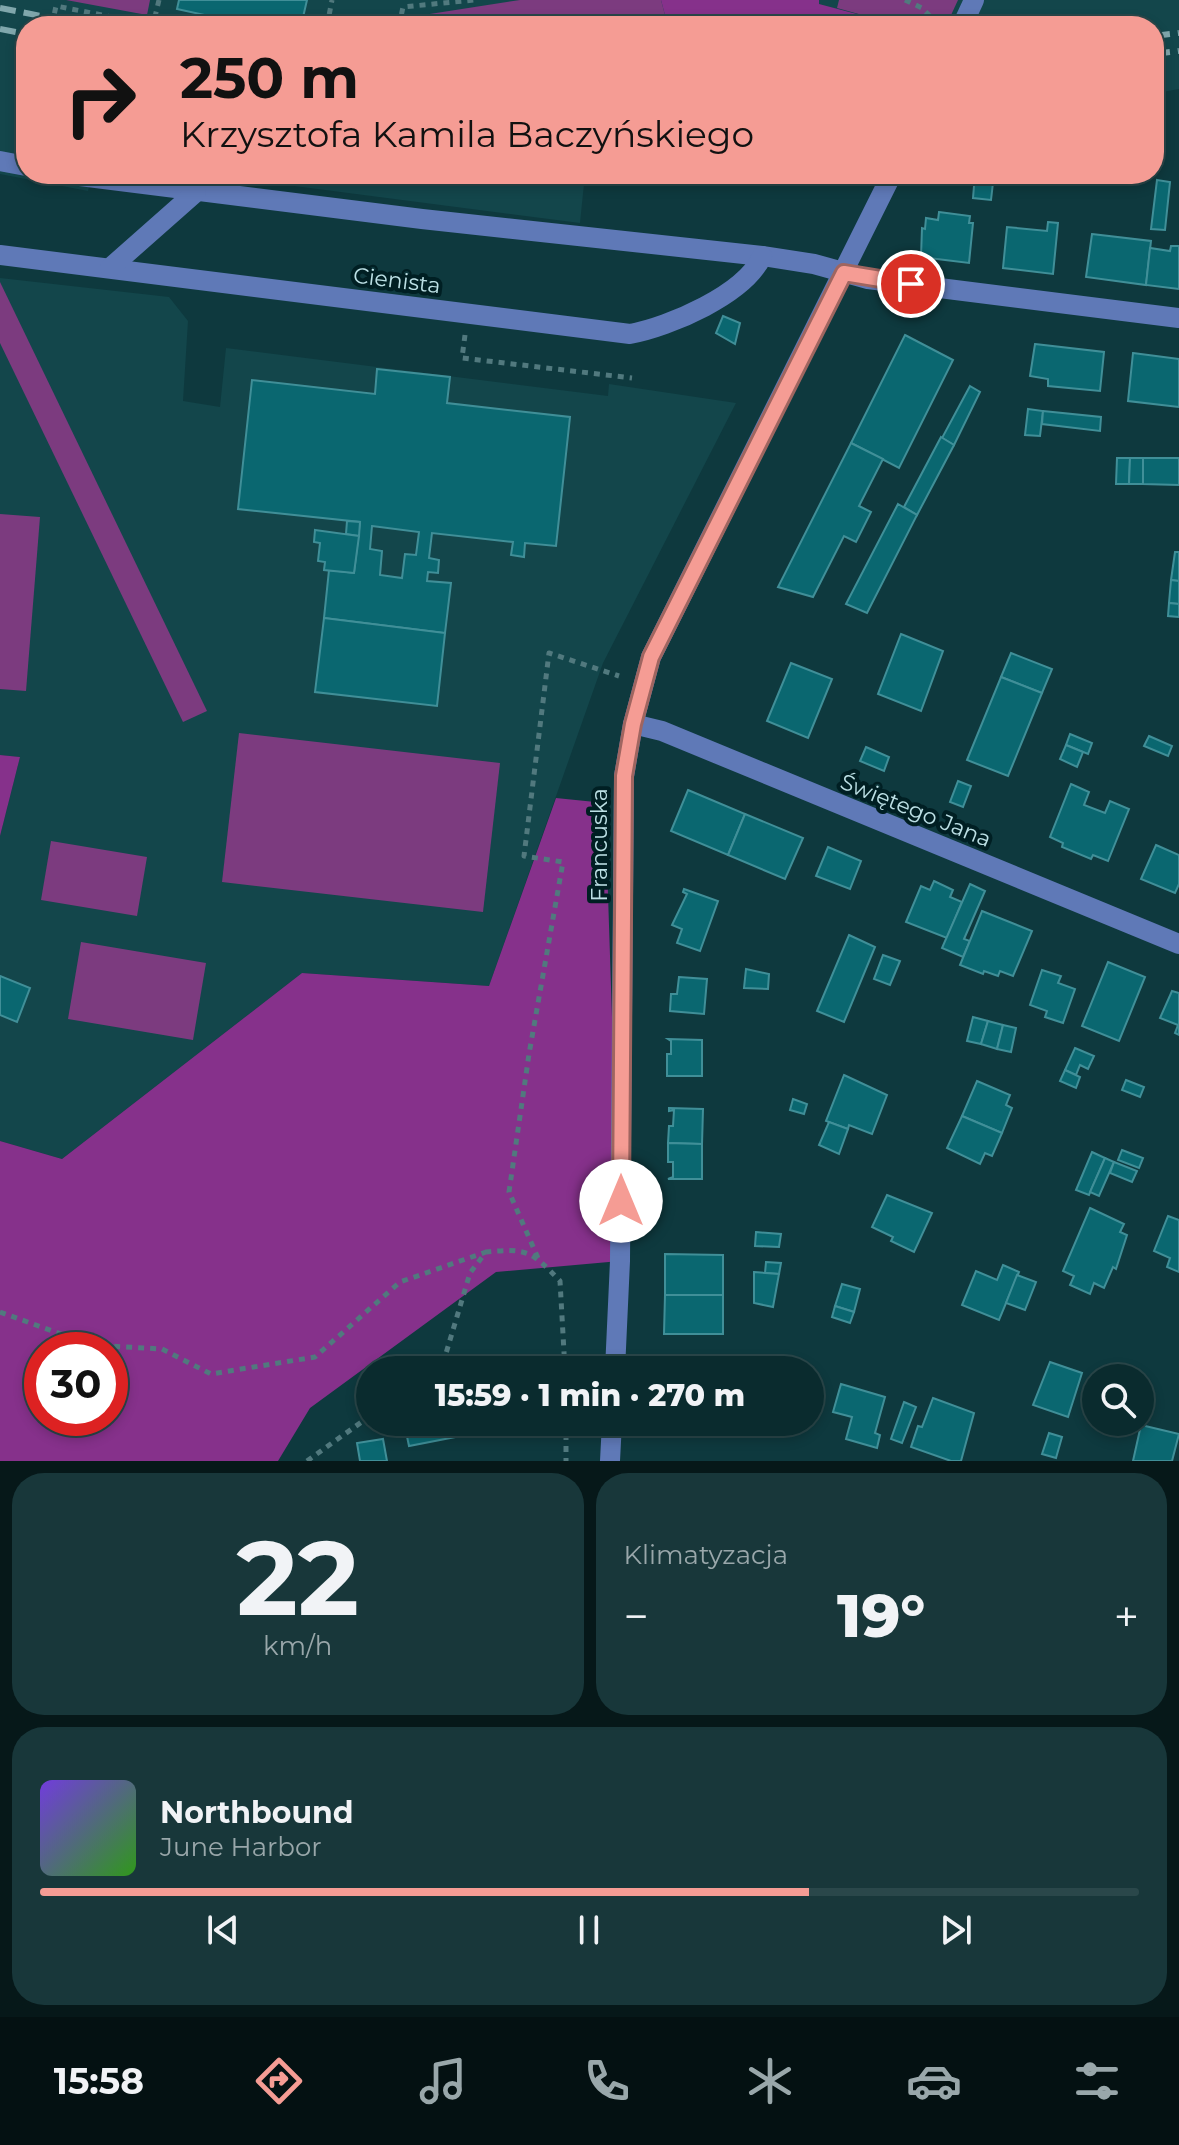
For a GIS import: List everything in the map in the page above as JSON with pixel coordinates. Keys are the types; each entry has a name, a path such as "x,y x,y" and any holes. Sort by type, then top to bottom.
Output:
{"street":[{"path":"137,184 762,256 814,264 844,273 1179,318"},
{"name":"Francuska","path":"616,1356 620,1261 624,776 633,724 651,657 887,184"},
{"path":"110,268 196,192"},
{"name":"Cienista","path":"0,255 630,334 669,323 745,281 757,269 762,256"},
{"name":"Świętego Jana","path":"633,724 662,731 1179,944"},
{"path":"610,1461 611,1436"}],"path":[{"path":"401,16 403,7 474,0"},
{"path":"905,0 922,8 930,16"},
{"path":"54,16 56,6 107,16"},
{"path":"468,313 462,358 632,378"},
{"path":"564,1356 560,1281 538,1258 509,1192 529,1054 563,862 524,856 549,653 619,676"},
{"path":"0,1312 91,1345 162,1349 211,1374 315,1357 400,1282 486,1252 518,1249 538,1258"},
{"path":"445,1356 470,1273 486,1252"},
{"path":"307,1461 356,1426"},
{"path":"566,1436 566,1461"}],"shaded area":[{"path":"0,0 1179,0 1179,89 1164,92 1164,16 16,16 16,177 0,174"},
{"path":"66,0 150,0 147,15"},
{"path":"520,0 661,0 665,16 417,16"},
{"path":"661,0 819,0 819,4 864,16 665,16"},
{"path":"839,0 958,0 951,16 866,16 837,8"},
{"path":"52,184 90,184 88,191"},
{"path":"278,184 584,184 580,223"},
{"path":"0,278 169,297 188,321 183,401 220,407 226,348 608,396 609,384 736,403 603,663 489,986 302,973 62,1159 0,1141 0,836 20,757 0,755"},
{"path":"0,282 207,711 183,722 0,343"},
{"path":"0,514 40,517 26,691 0,689"},
{"path":"239,733 500,763 483,912 222,882"},
{"path":"0,755 20,757 0,836"},
{"path":"556,798 605,803 620,1261 496,1272 381,1356 356,1356 356,1374 310,1408 278,1461 0,1461 0,1141 62,1159 302,973 489,986"},
{"path":"51,841 147,857 137,916 41,900"},
{"path":"81,942 206,963 193,1040 68,1019"}],"building":[{"path":"179,0 307,0 303,16 209,16 177,9"},
{"path":"1170,182 1165,230 1151,229 1157,184"},
{"path":"974,184 993,184 991,200 973,198"},
{"path":"939,212 970,216 969,223 973,223 969,263 921,257 922,228 925,229 926,218 938,220"},
{"path":"1048,222 1058,223 1053,274 1003,268 1007,227 1047,231"},
{"path":"1092,234 1151,241 1146,285 1086,277"},
{"path":"1171,246 1179,246 1179,289 1146,285 1150,248 1170,251"},
{"path":"723,316 740,323 735,344 716,333"},
{"path":"905,335 953,360 899,468 851,443"},
{"path":"1035,344 1104,352 1100,391 1048,386 1048,379 1030,376"},
{"path":"1133,353 1179,359 1179,407 1128,401"},
{"path":"377,369 450,377 447,403 570,417 556,546 525,543 524,557 511,555 513,542 432,533 429,558 439,560 438,573 428,572 427,581 451,583 445,633 324,618 329,570 354,573 360,522 238,509 252,380 375,394","holes":["372,526 419,532 416,555 405,554 402,578 380,575 382,551 370,549"]},
{"path":"970,386 980,392 954,445 942,438"},
{"path":"1028,409 1043,411 1040,436 1025,435"},
{"path":"1043,411 1101,417 1100,431 1042,424"},
{"path":"941,437 954,445 917,515 904,507"},
{"path":"851,443 883,459 859,506 871,512 856,542 844,536 813,597 778,587"},
{"path":"1117,458 1130,458 1129,484 1116,484"},
{"path":"1130,458 1143,458 1143,484 1129,484"},
{"path":"1143,458 1179,458 1179,485 1143,484"},
{"path":"898,504 917,515 867,613 846,604"},
{"path":"347,521 360,522 359,536 346,534"},
{"path":"315,530 359,536 354,573 324,570 325,562 318,561 320,543 314,542"},
{"path":"1175,552 1179,552 1179,581 1171,580"},
{"path":"1171,580 1179,581 1179,604 1169,603"},
{"path":"1169,603 1179,604 1179,617 1168,616"},
{"path":"324,618 445,633 437,706 315,692"},
{"path":"901,634 943,651 921,711 878,694"},
{"path":"1011,653 1052,669 1042,693 1001,677"},
{"path":"791,663 832,679 808,738 767,721"},
{"path":"1001,677 1042,693 1008,776 967,760"},
{"path":"1070,734 1092,743 1088,754 1066,745"},
{"path":"1149,736 1172,746 1168,756 1144,746"},
{"path":"1066,745 1083,752 1077,767 1060,759"},
{"path":"866,747 889,757 884,771 860,761"},
{"path":"958,781 971,786 963,807 950,802"},
{"path":"1071,784 1089,792 1084,805 1105,813 1110,801 1129,809 1108,861 1093,855 1091,859 1062,847 1063,843 1050,837"},
{"path":"688,790 745,814 728,855 671,831"},
{"path":"745,814 803,838 785,879 728,855"},
{"path":"1156,845 1179,855 1179,884 1175,893 1141,879"},
{"path":"828,847 861,861 850,889 816,876"},
{"path":"934,881 953,890 950,897 962,902 947,938 906,922 921,886 930,890"},
{"path":"970,884 985,891 964,939 970,941 963,957 942,948"},
{"path":"684,889 718,901 700,951 677,943 682,929 672,925 687,894 683,892"},
{"path":"982,911 1032,931 1013,976 1000,971 998,976 984,971 983,974 960,965"},
{"path":"849,935 875,947 844,1022 817,1011"},
{"path":"883,955 900,961 890,985 874,979"},
{"path":"1108,962 1145,977 1119,1041 1082,1026"},
{"path":"746,969 769,974 768,989 744,988"},
{"path":"1042,970 1061,976 1058,983 1075,989 1063,1023 1045,1017 1047,1011 1030,1005"},
{"path":"0,976 30,988 17,1022 0,1015"},
{"path":"679,977 707,979 704,1014 670,1011 671,994 677,994"},
{"path":"1172,991 1179,993 1179,1035 1175,1033 1178,1025 1160,1018"},
{"path":"973,1017 988,1021 981,1044 967,1041"},
{"path":"988,1021 1003,1025 997,1049 981,1044"},
{"path":"1003,1025 1016,1028 1011,1052 997,1049"},
{"path":"668,1039 702,1040 702,1076 667,1076 667,1054 671,1054 671,1041"},
{"path":"1075,1048 1094,1056 1088,1069 1080,1065 1076,1075 1065,1070"},
{"path":"1065,1070 1080,1077 1076,1088 1060,1081"},
{"path":"844,1075 887,1095 872,1134 849,1125 848,1129 826,1121"},
{"path":"1126,1080 1144,1087 1140,1097 1122,1090"},
{"path":"977,1081 1010,1095 1006,1105 1012,1108 1002,1133 962,1116"},
{"path":"793,1099 807,1104 804,1114 790,1110"},
{"path":"669,1108 703,1109 702,1144 668,1143 674,1110 669,1111"},
{"path":"962,1116 1002,1133 992,1156 985,1153 980,1164 947,1148"},
{"path":"829,1122 848,1129 839,1154 819,1145"},
{"path":"668,1143 702,1144 702,1179 668,1179 673,1177 673,1162 668,1162"},
{"path":"1122,1150 1143,1158 1139,1168 1118,1160"},
{"path":"1092,1152 1105,1158 1089,1195 1076,1190"},
{"path":"1105,1158 1114,1162 1099,1196 1090,1192"},
{"path":"1114,1162 1137,1171 1132,1182 1110,1173"},
{"path":"887,1195 932,1213 914,1252 872,1227"},
{"path":"1090,1208 1124,1224 1120,1232 1127,1235 1116,1269 1113,1267 1104,1288 1094,1283 1090,1294 1070,1285 1074,1276 1063,1271"},
{"path":"1168,1216 1179,1220 1179,1272 1167,1267 1170,1258 1154,1251"},
{"path":"756,1232 781,1234 779,1247 755,1246"},
{"path":"665,1254 723,1255 723,1295 665,1295"},
{"path":"766,1262 781,1263 779,1274 765,1273"},
{"path":"1003,1265 1019,1272 999,1320 962,1305 976,1271 997,1280"},
{"path":"754,1272 779,1274 773,1307 754,1303"},
{"path":"1017,1275 1036,1282 1025,1310 1006,1303"},
{"path":"842,1284 860,1289 854,1312 835,1306"},
{"path":"665,1295 723,1295 723,1334 664,1334"},
{"path":"835,1306 854,1312 850,1323 832,1317"},
{"path":"1050,1362 1082,1373 1068,1417 1033,1405"},
{"path":"841,1384 885,1397 875,1433 880,1435 877,1448 846,1439 852,1417 833,1412"},
{"path":"933,1398 974,1413 961,1461 951,1461 911,1447"},
{"path":"904,1402 916,1407 902,1443 891,1439"},
{"path":"1154,1428 1179,1434 1172,1461 1133,1461 1139,1436 1154,1436"},
{"path":"1049,1433 1062,1437 1056,1458 1042,1454"},
{"path":"407,1436 461,1436 409,1446"},
{"path":"383,1439 387,1461 360,1461 357,1443"}],"railway":[{"path":"0,8 41,16"},
{"path":"0,29 16,32"},
{"path":"1164,35 1179,33"},
{"path":"1164,53 1179,51"}],"route":[{"path":"621,1201 624,776 633,724 651,657 844,273 911,284"}]}
